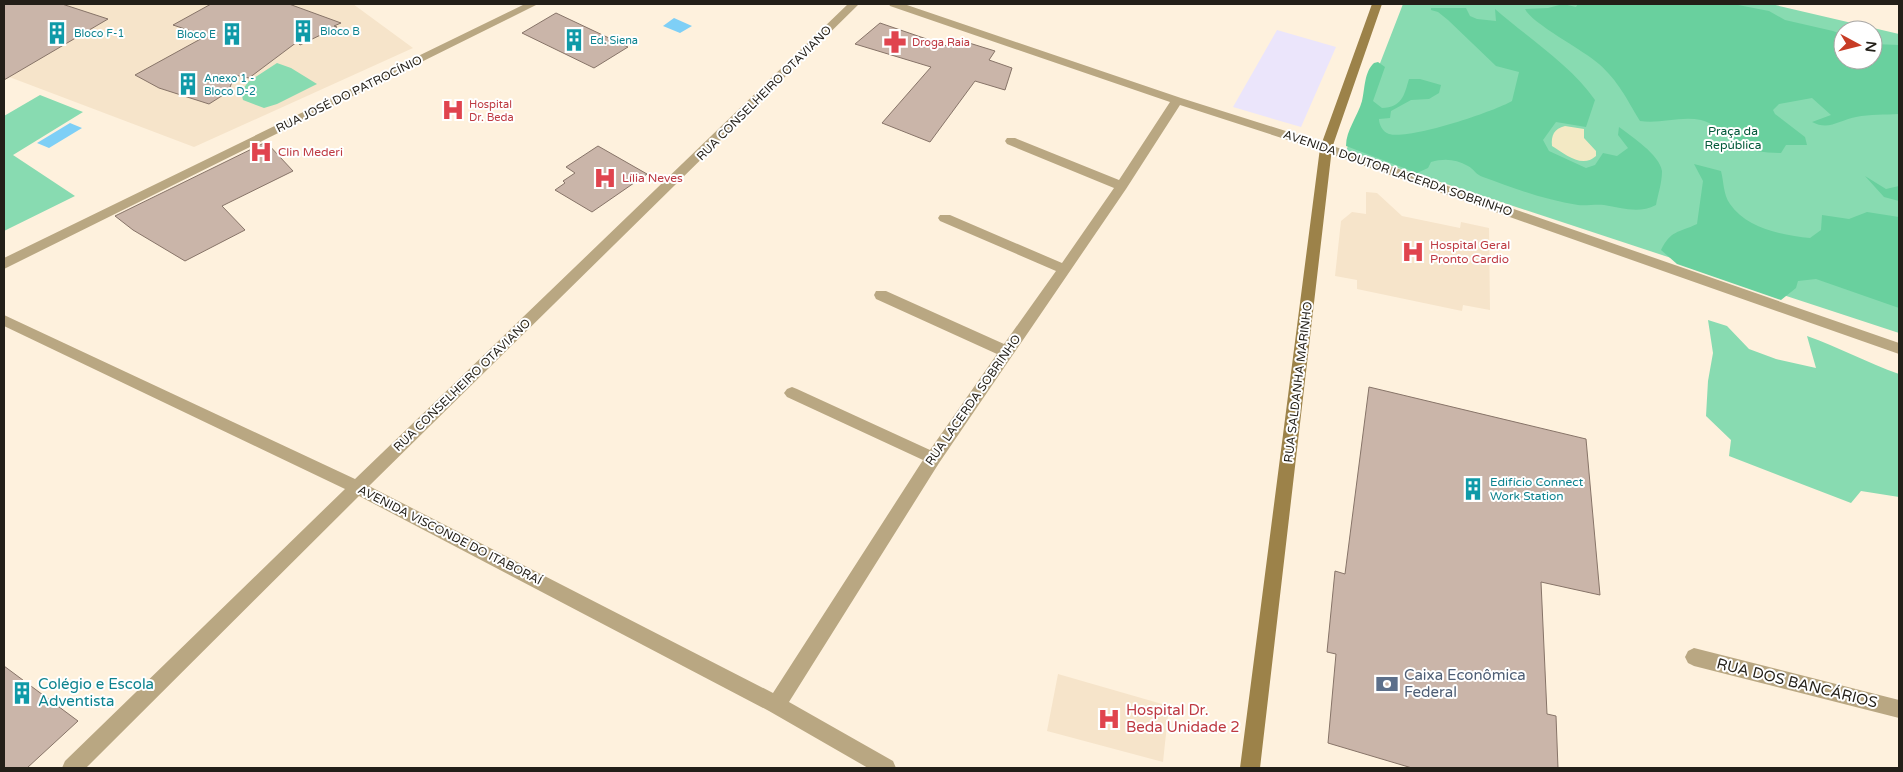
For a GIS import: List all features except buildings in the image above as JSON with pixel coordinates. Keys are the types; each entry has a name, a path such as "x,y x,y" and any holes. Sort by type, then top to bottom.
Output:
{"main road":[{"name":"RUA SALDANHA MARINHO","path":"1250,768 1326,148 1377,4"}],"street":[{"name":"RUA JOSÉ DO PATROCÍNIO","path":"4,264 533,4"},
{"name":"RUA CONSELHEIRO OTAVIANO","path":"72,768 357,487 721,136 854,4"},
{"name":"AVENIDA DOUTOR LACERDA SOBRINHO","path":"894,4 1177,100 1326,148 1899,349"},
{"name":"RUA LACERDA SOBRINHO","path":"776,705 933,458 1122,186 1177,100"},
{"path":"1011,142 1122,186"},
{"path":"945,218 1064,269"},
{"path":"881,295 1007,352"},
{"name":"AVENIDA VISCONDE DO ITABORAÍ","path":"4,320 357,487 776,705 886,768"},
{"path":"792,393 933,458"},
{"name":"RUA DOS BANCÁRIOS","path":"1694,658 1899,709"}],"shaded area":[{"path":"4,4 353,4 413,48 194,147 4,75"},
{"path":"1277,30 1336,47 1301,127 1233,107"},
{"name":"Hospital Geral Pronto Cardio","path":"1366,192 1377,193 1402,216 1460,228 1461,222 1489,228 1490,310 1463,305 1462,311 1357,289 1357,280 1335,276 1341,221 1352,212 1366,214"},
{"name":"Hospital Dr. Beda Unidade 2","path":"1058,674 1169,706 1163,762 1047,731"}],"green space":[{"name":"Praça da República","path":"1403,4 1771,4 1839,20 1833,20 1833,70 1883,70 1883,30 1899,34 1899,333 1346,151"},
{"path":"1563,4 1576,7 1578,4 1733,4 1769,11 1785,20 1833,31 1833,70 1883,70 1883,44 1899,45 1899,114 1861,116 1824,125 1812,122 1831,115 1812,98 1779,104 1773,110 1775,114 1805,137 1807,145 1786,145 1781,153 1762,152 1744,147 1706,121 1685,119 1655,122 1640,121 1612,77 1599,64 1537,22 1525,9 1548,8"},
{"path":"1431,8 1466,8 1470,16 1477,19 1496,21 1495,9 1561,63 1595,100 1586,127 1556,122 1543,140 1549,151 1586,168 1595,165 1603,153 1617,156 1628,148 1618,135 1619,127 1651,152 1660,165 1662,175 1656,205 1637,210 1604,205 1566,203 1529,193 1483,177 1468,166 1454,161 1441,160 1431,162 1428,168 1417,173 1346,146 1348,134 1362,101 1368,71 1374,63 1378,62 1385,67 1373,101 1382,108 1394,105 1401,100 1409,79 1420,79 1441,85 1439,93 1429,99 1411,100 1391,111 1390,118 1379,119 1382,128 1389,134 1414,133 1451,124 1512,101 1519,72 1496,66 1448,20 1438,12 1431,10"},
{"path":"277,63 291,68 317,84 277,104 264,108 243,100 241,92 248,82"},
{"path":"40,95 83,112 13,155 75,196 4,231 4,116"},
{"path":"1694,164 1721,171 1726,196 1737,213 1756,225 1777,233 1810,238 1821,230 1822,215 1849,219 1867,212 1899,217 1899,308 1816,279 1798,281 1796,288 1781,300 1677,264 1661,250 1672,235 1697,224 1703,181"},
{"path":"1865,176 1886,189 1899,186 1899,201 1884,197"},
{"path":"1708,320 1727,326 1749,349 1776,359 1816,368 1807,336 1899,374 1899,497 1861,491 1851,503 1729,456 1731,440 1706,416 1708,381 1713,353"}],"sand":[{"path":"1565,126 1584,129 1584,138 1596,151 1596,156 1591,160 1579,161 1552,146 1554,133"}],"water":[{"path":"674,18 692,26 680,33 663,26"},
{"path":"70,123 82,128 49,148 37,143"}],"place":[{"name":"Bloco B","path":"303,31"},
{"name":"Bloco F-1","path":"57,33"},
{"name":"Bloco E","path":"232,34"},
{"name":"Ed. Siena","path":"574,40"},
{"name":"Droga Raia","path":"895,42"},
{"name":"Anexo 1 - Bloco D-2","path":"188,84"},
{"name":"Hospital Dr. Beda","path":"453,110"},
{"name":"Clin Mederi","path":"261,152"},
{"name":"Lília Neves","path":"605,178"},
{"name":"Hospital Geral Pronto Cardio","path":"1413,252"},
{"name":"Edifício Connect Work Station","path":"1473,489"},
{"name":"Caixa Econômica Federal","path":"1387,684"},
{"name":"Colégio e Escola Adventista","path":"22,693"},
{"name":"Hospital Dr. Beda Unidade 2","path":"1109,719"}]}
